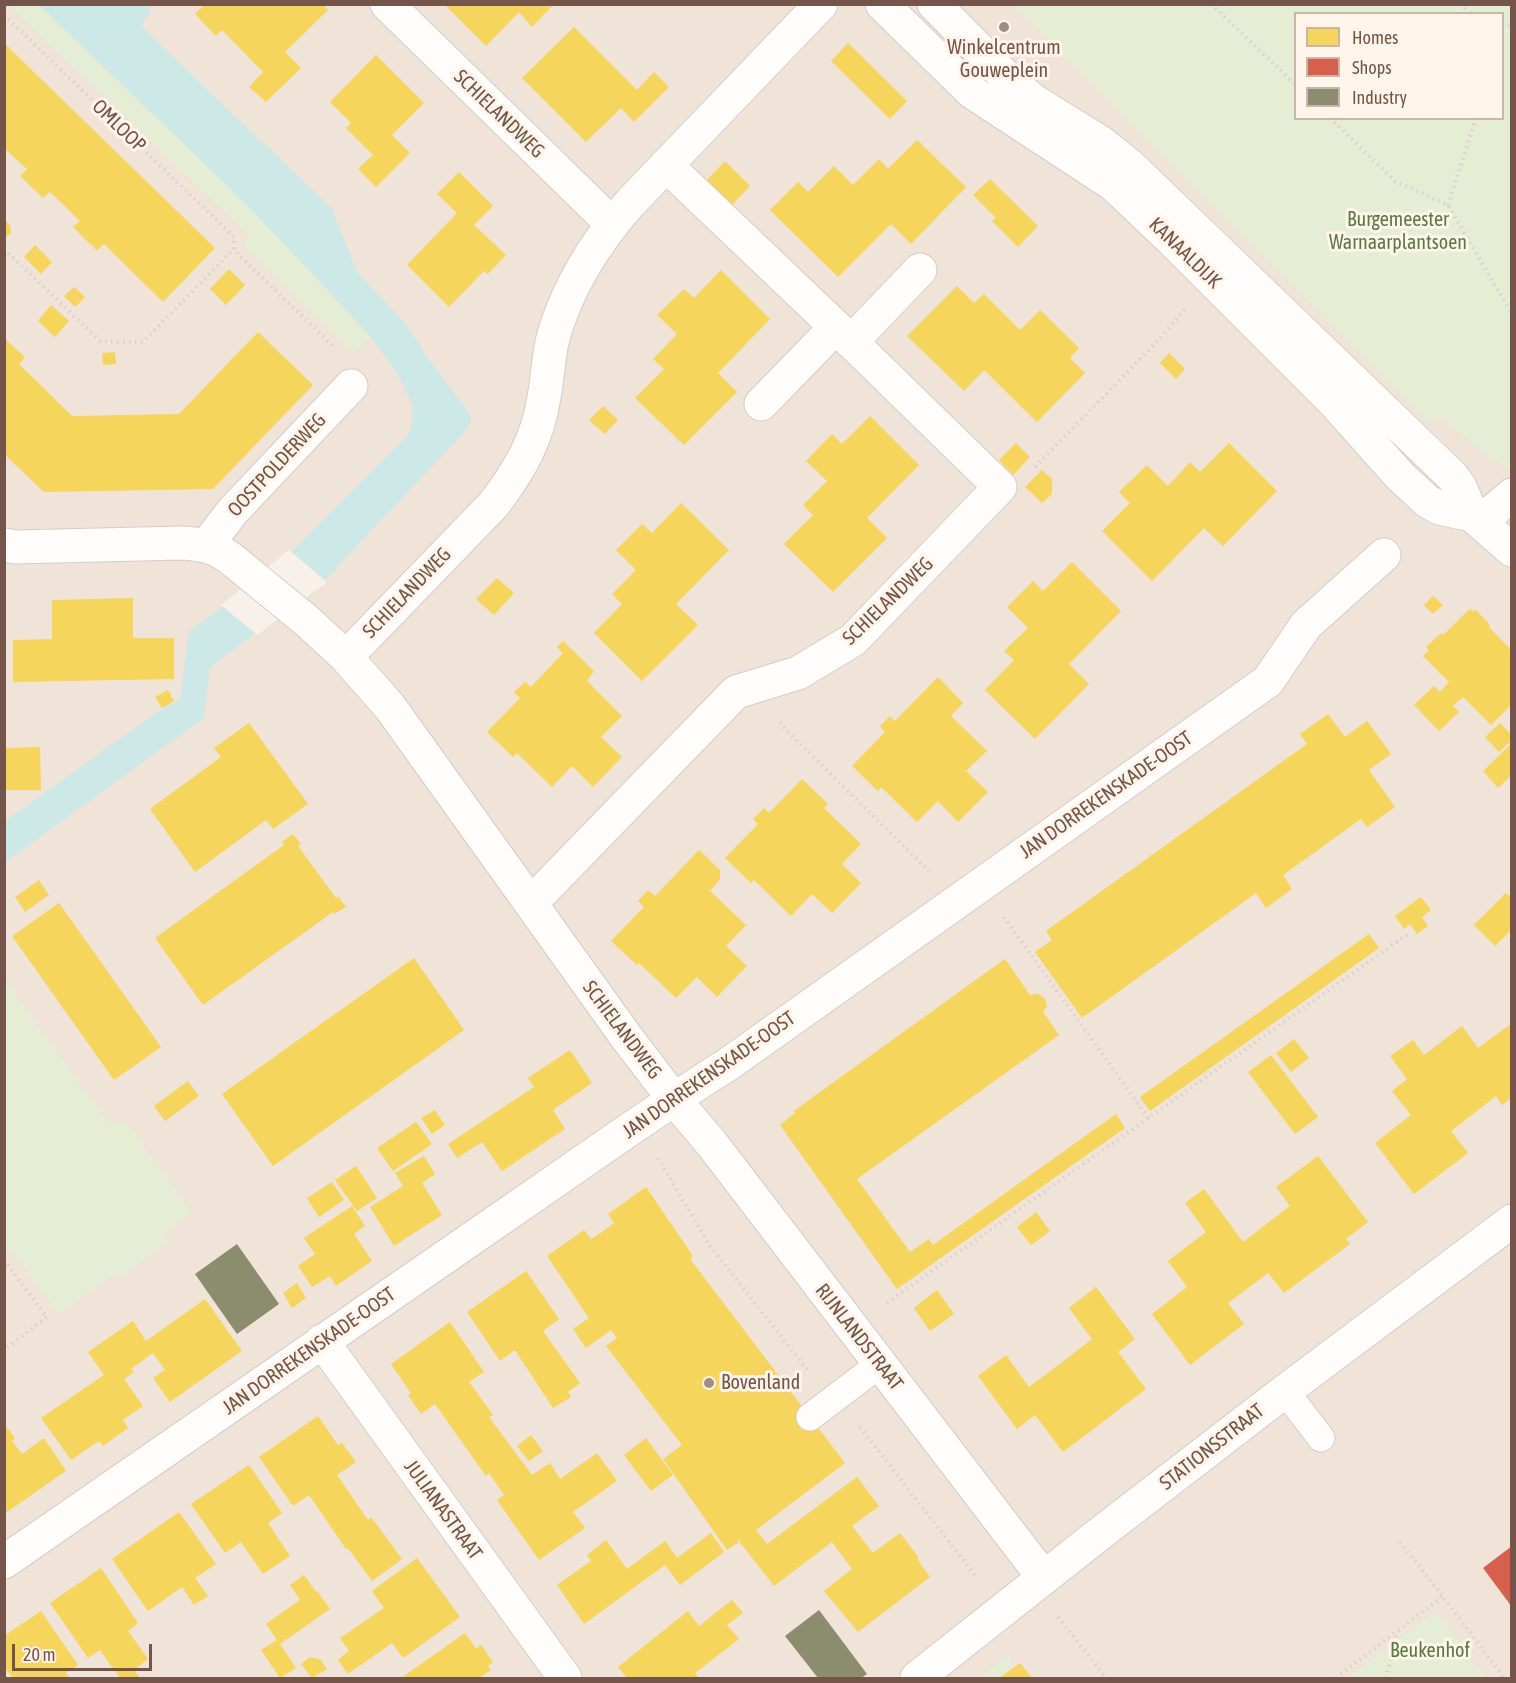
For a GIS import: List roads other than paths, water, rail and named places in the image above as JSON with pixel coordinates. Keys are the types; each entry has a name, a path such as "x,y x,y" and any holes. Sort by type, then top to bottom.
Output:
{"street":[{"name":"SCHIELANDWEG","path":"387,4 612,224"},
{"name":"SCHIELANDWEG","path":"673,1098 627,1038 390,706 346,657 494,504 514,478 528,451 537,426 544,399 553,338 567,298 583,267 612,224 821,4"},
{"name":"KANAALDIJK","path":"882,4 972,92 1114,185 1335,403 1399,475 1427,501 1439,508 1476,518"},
{"name":"KANAALDIJK","path":"934,4 1008,79 1034,101 1100,142 1129,165 1452,476 1476,518"},
{"path":"666,165 844,334"},
{"path":"761,404 920,270"},
{"name":"SCHIELANDWEG","path":"531,903 736,692 798,673 853,640 1000,487 844,334"},
{"name":"OOSTPOLDERWEG","path":"206,546 232,512 351,386"},
{"path":"1512,495 1476,518 1512,550"},
{"path":"4,545 16,547 182,543 219,550 298,614 346,657"},
{"name":"JAN DORREKENSKADE-OOST","path":"4,1562 673,1098 726,1065 1268,681 1306,625 1384,555"},
{"name":"RIJNLANDSTRAAT","path":"673,1098 712,1144 1044,1578"},
{"name":"STATIONSSTRAAT","path":"916,1678 1285,1391 1512,1221"},
{"name":"JULIANASTRAAT","path":"322,1341 565,1678"}],"lane":[{"path":"810,1417 880,1364"},
{"path":"1285,1391 1321,1438"}],"water":[{"path":"39,5 150,5 142,27 332,209 357,272 400,318 470,414 471,420 468,428 325,580 210,667 204,718 5,862 4,822 162,709 180,699 189,631 223,607 291,552 408,435 413,418 412,405 393,367 358,323 217,176"}],"place":[{"name":"Winkelcentrum Gouweplein","path":"1004,27"},
{"name":"Bovenland","path":"709,1383"}],"park label":[{"name":"Burgemeester Warnaarplantsoen","path":"1398,232"},
{"name":"Beukenhof","path":"1430,1651"}]}
